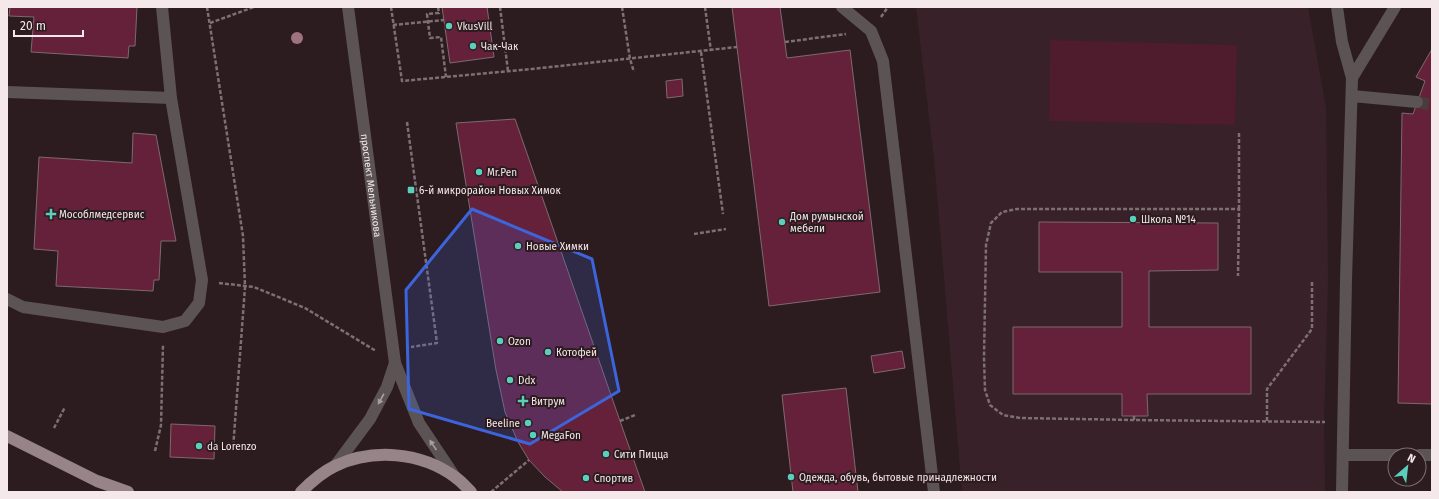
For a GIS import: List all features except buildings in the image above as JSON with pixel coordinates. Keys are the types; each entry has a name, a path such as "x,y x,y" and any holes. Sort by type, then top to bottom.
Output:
{"main road":[{"path":"7,436 106,488 128,492"},
{"path":"301,492 312,481 335,466 365,456 396,455 427,462 455,477 471,492"}],"street":[{"path":"7,299 23,307 163,327 185,321 199,303 202,280 171,98 162,7"},
{"name":"проспект Мельникова","path":"348,7 395,363 419,423 455,477"},
{"path":"842,7 871,31 883,61 934,492"},
{"path":"1337,7 1342,42 1352,78 1342,492"},
{"path":"1352,78 1395,7"},
{"path":"7,92 171,98"},
{"path":"1352,96 1417,102"},
{"name":"проспект Мельникова","path":"335,466 370,419 387,387 395,363"},
{"path":"1343,455 1387,455"}],"path":[{"path":"207,7 243,236 245,286 233,449"},
{"path":"210,23 254,7"},
{"path":"391,7 402,81 711,51 736,47"},
{"path":"438,7 439,12 427,14 430,38 441,37 446,77"},
{"path":"500,7 508,71"},
{"path":"622,7 630,59 634,72"},
{"path":"705,7 711,51"},
{"path":"393,26 444,20"},
{"path":"785,42 871,31"},
{"path":"701,52 723,214"},
{"path":"407,122 437,343 410,347"},
{"path":"1238,276 1239,133"},
{"path":"1239,209 1017,209 1002,212 991,223 986,245 984,358 985,390 990,405 1003,415 1020,418 1343,422"},
{"path":"694,234 726,229"},
{"path":"202,280 254,287 305,308 378,352"},
{"path":"1267,421 1267,389 1312,329 1312,280"},
{"path":"155,451 161,425 163,327"},
{"path":"54,428 65,407"},
{"path":"620,420 635,415"},
{"path":"491,492 529,460"}],"highlighted area":[{"path":"472,209 592,259 619,391 530,444 409,409 406,290"}],"shaded area":[{"name":"Школа №14","path":"916,7 1308,7 1326,108 1328,280 1324,422 1325,492 962,492 934,159"},
{"path":"1050,40 1237,45 1235,125 1049,121"}],"tunnel":[{"path":"1417,102 1432,105"}],"place":[{"name":"VkusVill","path":"449,26"},
{"name":"Чак-Чак","path":"473,46"},
{"name":"Mr.Pen","path":"479,172"},
{"name":"6-й микрорайон Новых Химок","path":"411,190"},
{"name":"Мособлмедсервис","path":"51,214"},
{"name":"Школа №14","path":"1133,219"},
{"name":"Дом румынской мебели","path":"782,222"},
{"name":"Новые Химки","path":"518,246"},
{"name":"Ozon","path":"500,341"},
{"name":"Котофей","path":"548,352"},
{"name":"Ddx","path":"510,380"},
{"name":"Витрум","path":"523,401"},
{"name":"Beeline","path":"528,423"},
{"name":"MegaFon","path":"533,435"},
{"name":"da Lorenzo","path":"199,446"},
{"name":"Сити Пицца","path":"606,454"},
{"name":"Одежда, обувь, бытовые принадлежности","path":"791,477"},
{"name":"Спортив","path":"586,478"}]}
